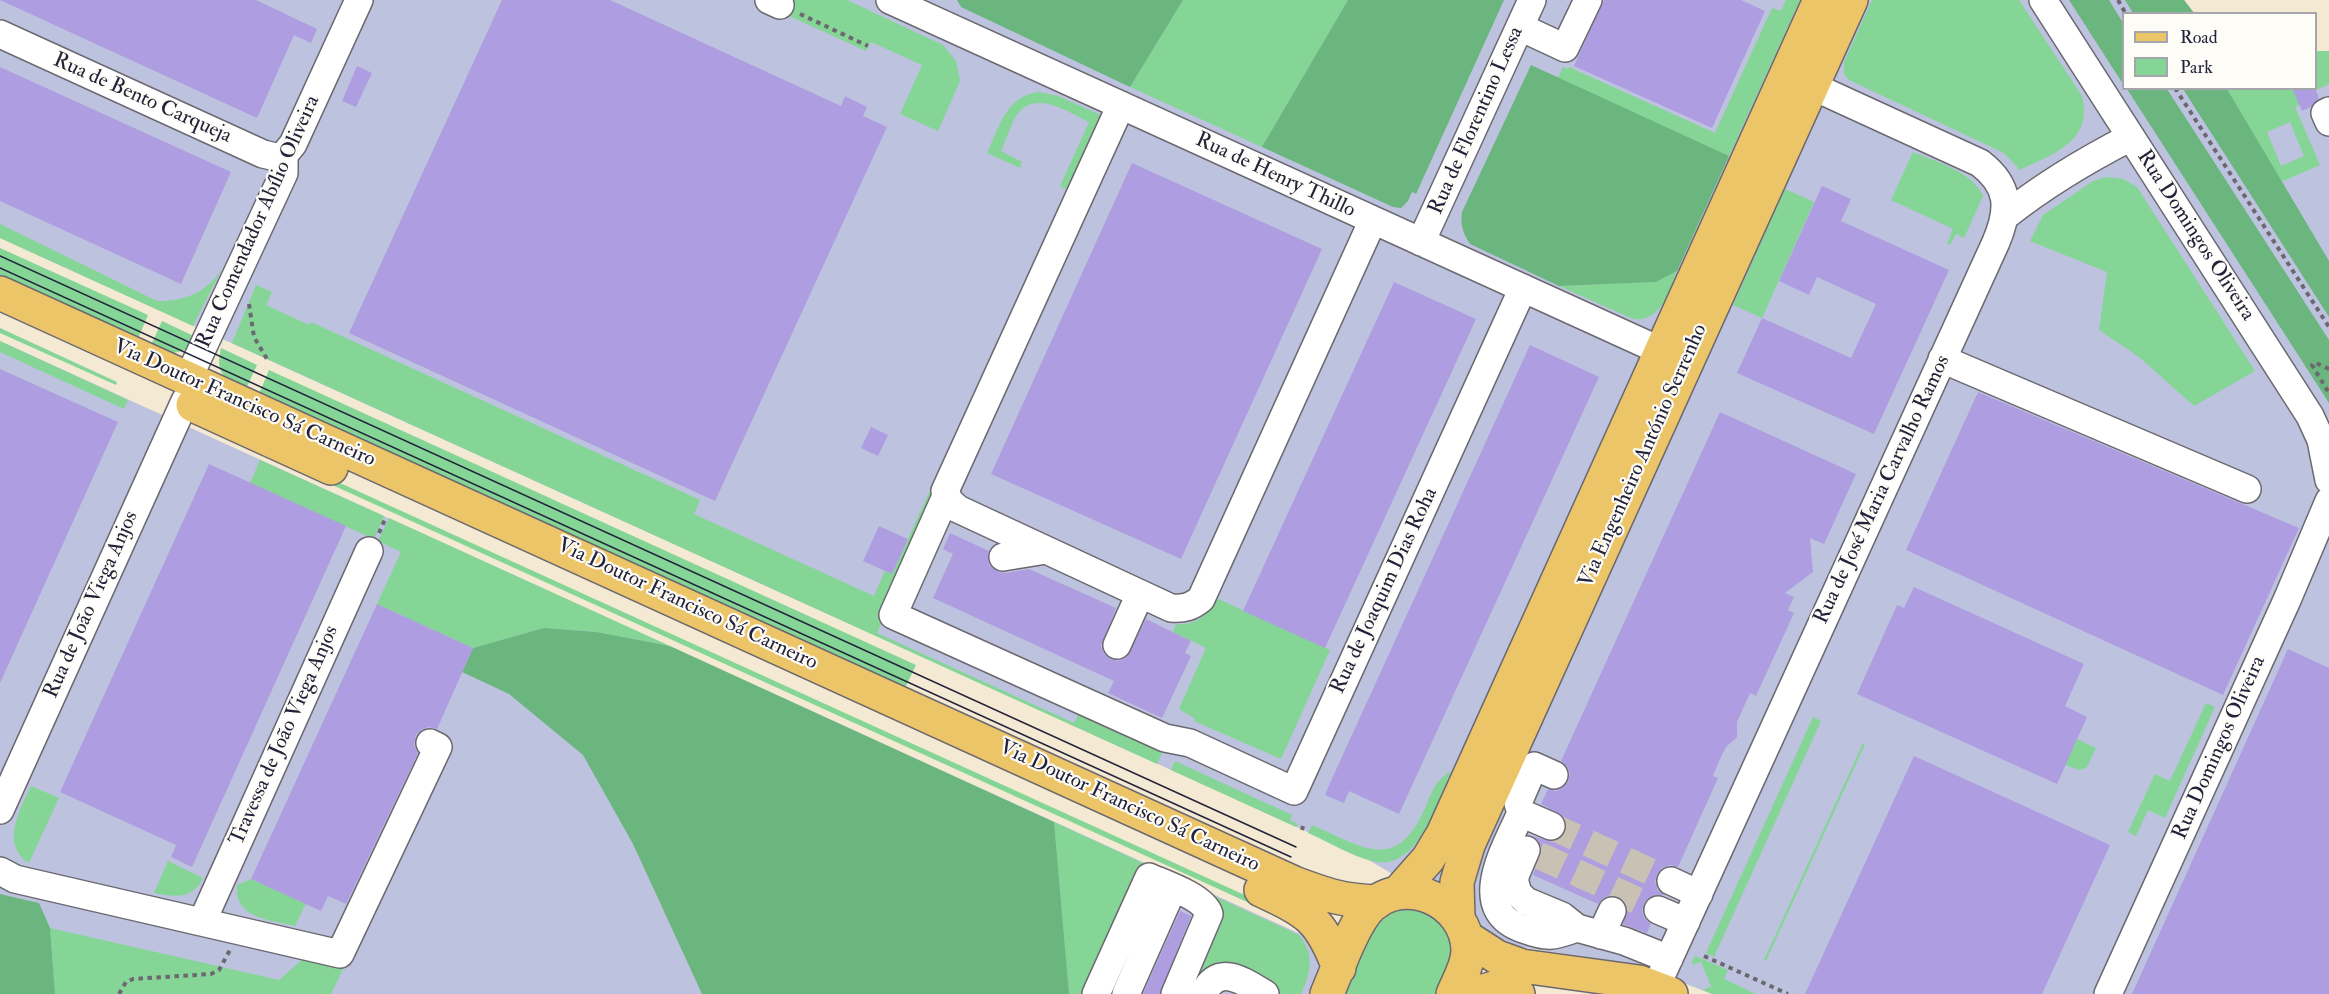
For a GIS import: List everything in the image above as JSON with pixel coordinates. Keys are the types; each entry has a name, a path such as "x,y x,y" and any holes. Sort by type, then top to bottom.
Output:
{"main road":[{"name":"Via Engenheiro António Serrenho","path":"1333,981 1364,914 1387,897 1428,859 1443,834 1820,0"},
{"name":"Via Engenheiro António Serrenho","path":"1453,994 1466,964 1468,953 1462,927 1457,882 1468,845 1851,0"},
{"name":"Via Doutor Francisco Sá Carneiro","path":"0,293 186,390 1286,902 1313,920 1324,933 1333,981"},
{"name":"Via Doutor Francisco Sá Carneiro","path":"0,317 186,390 1294,883 1349,901 1413,892 1434,898 1449,908 1462,927 1497,957 1522,966 1618,978 1665,980"},
{"path":"1472,994 1494,988 1518,994"}],"street":[{"name":"Rua Comendador Abílio Oliveira","path":"186,390 284,173 284,154 293,144 359,0"},
{"name":"Rua de Henry Thillo","path":"890,0 920,6 1121,105 1660,351"},
{"name":"Rua de Florentino Lessa","path":"1421,242 1532,0"},
{"path":"1520,27 1565,48 1587,0"},
{"name":"Rua Domingos Oliveira","path":"2043,0 2310,416 2321,440 2329,480"},
{"name":"Rua de Bento Carqueja","path":"0,34 263,154 276,157 284,154"},
{"name":"Rua de José Maria Carvalho Ramos","path":"1665,980 1693,908 1996,242 2004,217 2005,200 1999,181 1980,163 1812,86"},
{"path":"1121,105 946,486 946,496 958,509 1140,594 1171,608 1181,609 1192,606 1201,599 1373,220"},
{"path":"2329,111 2325,113 2329,122"},
{"path":"2004,217 2062,176 2132,137"},
{"name":"Rua de Joaquim Dias Roha","path":"946,496 893,615 1165,738 1190,744 1294,790 1523,288"},
{"path":"1942,358 2247,489"},
{"name":"Rua de João Viega Anjos","path":"0,810 186,390"},
{"name":"Rua Domingos Oliveira","path":"2108,994 2329,501"},
{"name":"Travessa de João Viega Anjos","path":"202,922 372,546"},
{"path":"1003,557 1046,550"},
{"path":"1117,645 1140,594"},
{"path":"0,871 15,879 340,954 423,769 438,747 430,743"},
{"path":"1533,816 1498,865 1494,881 1494,897 1500,911 1511,923 1519,927 1553,937 1597,925 1624,941 1665,980"},
{"path":"1096,994 1149,877 1197,900 1207,909 1209,914 1186,966"},
{"path":"1141,962 1173,888"},
{"path":"1665,895 1693,908"},
{"path":"1141,962 1186,966"},
{"path":"1141,962 1186,966"},
{"path":"1203,994 1216,977 1227,975 1265,994"}],"path":[{"path":"775,3 868,46"},
{"path":"2176,90 2329,327"},
{"path":"249,303 254,338 267,359"},
{"path":"2329,369 2316,363 2312,365 2329,393"},
{"path":"372,546 386,517"},
{"path":"119,994 126,982 133,979 211,974 219,970 238,930"},
{"path":"1704,956 1788,994"}],"shaded area":[{"path":"0,0 2184,0 2193,12 2122,12 2122,90 2317,90 2317,51 2329,51 2329,994 1712,994 1634,964 1514,946 1367,859 0,238"},
{"path":"0,341 1296,932 1461,994 0,994"}],"green space":[{"path":"782,0 847,0 943,45 956,61 960,81 938,131 900,114 922,65 871,42 866,51 778,11"},
{"path":"957,0 1183,0 1130,87 961,7"},
{"path":"1183,0 1348,0 1262,147 1130,87"},
{"path":"1348,0 1504,0 1416,194 1412,192 1408,201 1401,208 1393,207 1262,147"},
{"path":"1786,0 1800,0 1729,156 1558,78 1563,67 1568,69 1569,67 1715,133 1772,8 1781,11"},
{"path":"1872,0 2019,0 2082,96 2084,111 2082,124 2076,135 2057,151 2020,170 2004,153 1849,80 1844,74 1844,62"},
{"path":"2069,0 2109,0 2122,21 2122,82"},
{"path":"2125,0 2184,0 2193,12 2132,12"},
{"path":"2317,51 2329,51 2329,84 2317,90"},
{"path":"1531,65 1729,156 1677,271 1656,282 1559,286 1470,244 1461,221 1462,212"},
{"path":"2128,90 2168,90 2329,340 2329,403"},
{"path":"2184,90 2228,90 2329,261 2329,317"},
{"path":"2228,90 2296,90 2300,105 2295,107 2320,165 2281,182","holes":["2290,122 2304,156 2281,166 2267,132"]},
{"path":"1039,92 1058,96 1103,116 924,509 931,513 877,633 1074,723 1081,709 1164,748 1157,764 232,343 256,285 272,292 266,305 309,325 311,322 700,500 694,514 874,596 885,571 892,574 1067,190 1060,186 1089,122 1061,108 1041,103 1032,104 1023,108 1016,116 1001,151 1022,162 1020,168 987,153 1000,123 1012,106 1028,94"},
{"path":"1913,152 1962,174 1978,187 1983,196 1964,238 1956,234 1950,245 1947,244 1953,229 1891,200"},
{"path":"2107,177 2123,179 2137,187 2255,371 2194,406 2139,357 2099,330 2107,272 2030,241 2043,215 2093,181"},
{"path":"1785,189 1814,202 1762,318 1733,305"},
{"path":"0,224 157,301 186,297 203,289 211,283 223,267 193,326 0,238"},
{"path":"0,248 148,315 136,343 0,281"},
{"path":"1677,271 1662,304 1651,316 1643,319 1633,319 1559,286 1656,282"},
{"path":"162,321 198,338 185,350 170,354 151,345"},
{"path":"0,328 117,382 116,385 0,333"},
{"path":"0,341 128,400 124,409 0,352"},
{"path":"221,348 257,365 246,389 232,382 220,370"},
{"path":"269,370 916,665 905,688 259,394"},
{"path":"239,437 1271,907 1269,912 238,442"},
{"path":"260,460 384,516 374,539 250,483"},
{"path":"389,518 670,646 596,632 544,628 473,648 377,604 401,552 378,541"},
{"path":"1216,598 1330,650 1281,759 1194,721 1194,718 1179,709 1206,648 1173,632 1176,624 1190,623 1200,618 1209,610"},
{"path":"544,628 596,632 670,646 1054,822 1069,994 702,994 633,844 583,755 509,694 462,672 473,648"},
{"path":"2206,703 2215,707 2165,818 2148,810 2136,836 2128,832 2155,774 2170,781"},
{"path":"1813,717 1821,721 1714,957 1706,953"},
{"path":"2077,739 2096,748 2087,767 2080,770 2065,765"},
{"path":"1863,743 1865,744 1766,961 1764,960"},
{"path":"1175,761 1292,815 1290,820 1298,824 1296,827 1171,770"},
{"path":"1451,771 1424,832 1414,846 1402,856 1388,862 1372,861 1308,833 1312,825 1363,847 1377,850 1390,848 1402,842 1414,829 1435,787"},
{"path":"31,786 59,798 29,863 20,855 14,837 18,816"},
{"path":"1054,822 1299,935 1304,942 1310,964 1301,994 1281,994 1276,989 1223,962 1213,965 1200,975 1192,972 1218,916 1152,871 1090,994 1069,994"},
{"path":"168,861 203,878 199,885 182,895 154,893"},
{"path":"251,879 306,903 295,926 256,916 241,905 237,885"},
{"path":"0,894 39,903 50,928 55,994 0,994"},
{"path":"1408,908 1433,917 1445,929 1449,937 1450,960 1435,994 1344,994 1360,954 1374,929 1395,912"},
{"path":"50,928 279,980 304,958 344,967 331,994 55,994"},
{"path":"1695,956 1728,970 1724,979 1756,994 1712,994 1703,990 1711,986 1701,962 1693,965"}],"building":[{"path":"0,0 256,0 317,29 311,43 294,35 257,118"},
{"path":"502,0 610,0 841,106 845,96 867,107 863,116 887,127 715,501 349,333"},
{"path":"1604,0 1741,0 1765,11 1712,128 1574,66"},
{"path":"357,66 372,73 356,107 342,101"},
{"path":"0,67 231,172 181,284 0,201"},
{"path":"2293,90 2316,90 2319,98 2311,107 2302,111"},
{"path":"1132,163 1322,249 1181,559 991,474"},
{"path":"1822,186 1851,199 1841,221 1949,270 1874,434 1737,373 1762,318 1851,358 1876,304 1817,277 1809,295 1779,281"},
{"path":"1394,282 1476,319 1325,648 1243,611"},
{"path":"1530,345 1599,377 1399,814 1349,791 1344,803 1325,795 1330,783"},
{"path":"0,369 118,422 0,683"},
{"path":"1978,392 2299,528 2223,695 1906,550"},
{"path":"1720,412 1856,474 1824,544 1810,538 1813,572 1785,593 1794,597 1788,610 1794,613 1756,696 1750,693 1737,722 1737,737 1726,747 1719,761 1713,776 1718,778 1678,867 1670,865 1662,868 1657,875 1655,882 1658,890 1665,895 1648,898 1644,903 1642,912 1651,924 1647,933 1623,924 1628,909 1619,897 1610,895 1598,904 1533,875 1542,849 1538,840 1528,835 1552,842 1560,839 1565,833 1567,824 1563,816 1541,804 1548,789 1556,791 1568,782 1570,773 1561,761"},
{"path":"871,427 888,435 878,456 861,448"},
{"path":"209,464 346,526 192,867 171,857 176,845 60,792"},
{"path":"879,526 908,539 892,574 863,561"},
{"path":"950,533 989,551 990,566 997,571 1006,573 1029,569 1116,608 1101,646 1104,654 1110,659 1118,661 1127,657 1146,619 1191,641 1185,653 1191,656 1162,718 1108,693 1114,681 933,598 953,554 943,549"},
{"path":"1914,587 2084,664 2065,706 2087,717 2057,784 1857,694 1897,605 1904,608"},
{"path":"377,604 473,648 437,729 428,727 416,735 414,745 418,753 346,904 328,896 321,911 251,879"},
{"path":"2288,649 2329,668 2329,994 2132,994"},
{"path":"1914,756 2110,845 2042,994 1805,994"},
{"path":"1180,911 1191,916 1160,994 1143,994"}],"tunnel":[{"path":"1551,826 1671,881"},
{"path":"1538,855 1658,910"}],"tram line":[{"path":"0,256 1296,847"},
{"path":"0,268 1291,857"}]}
